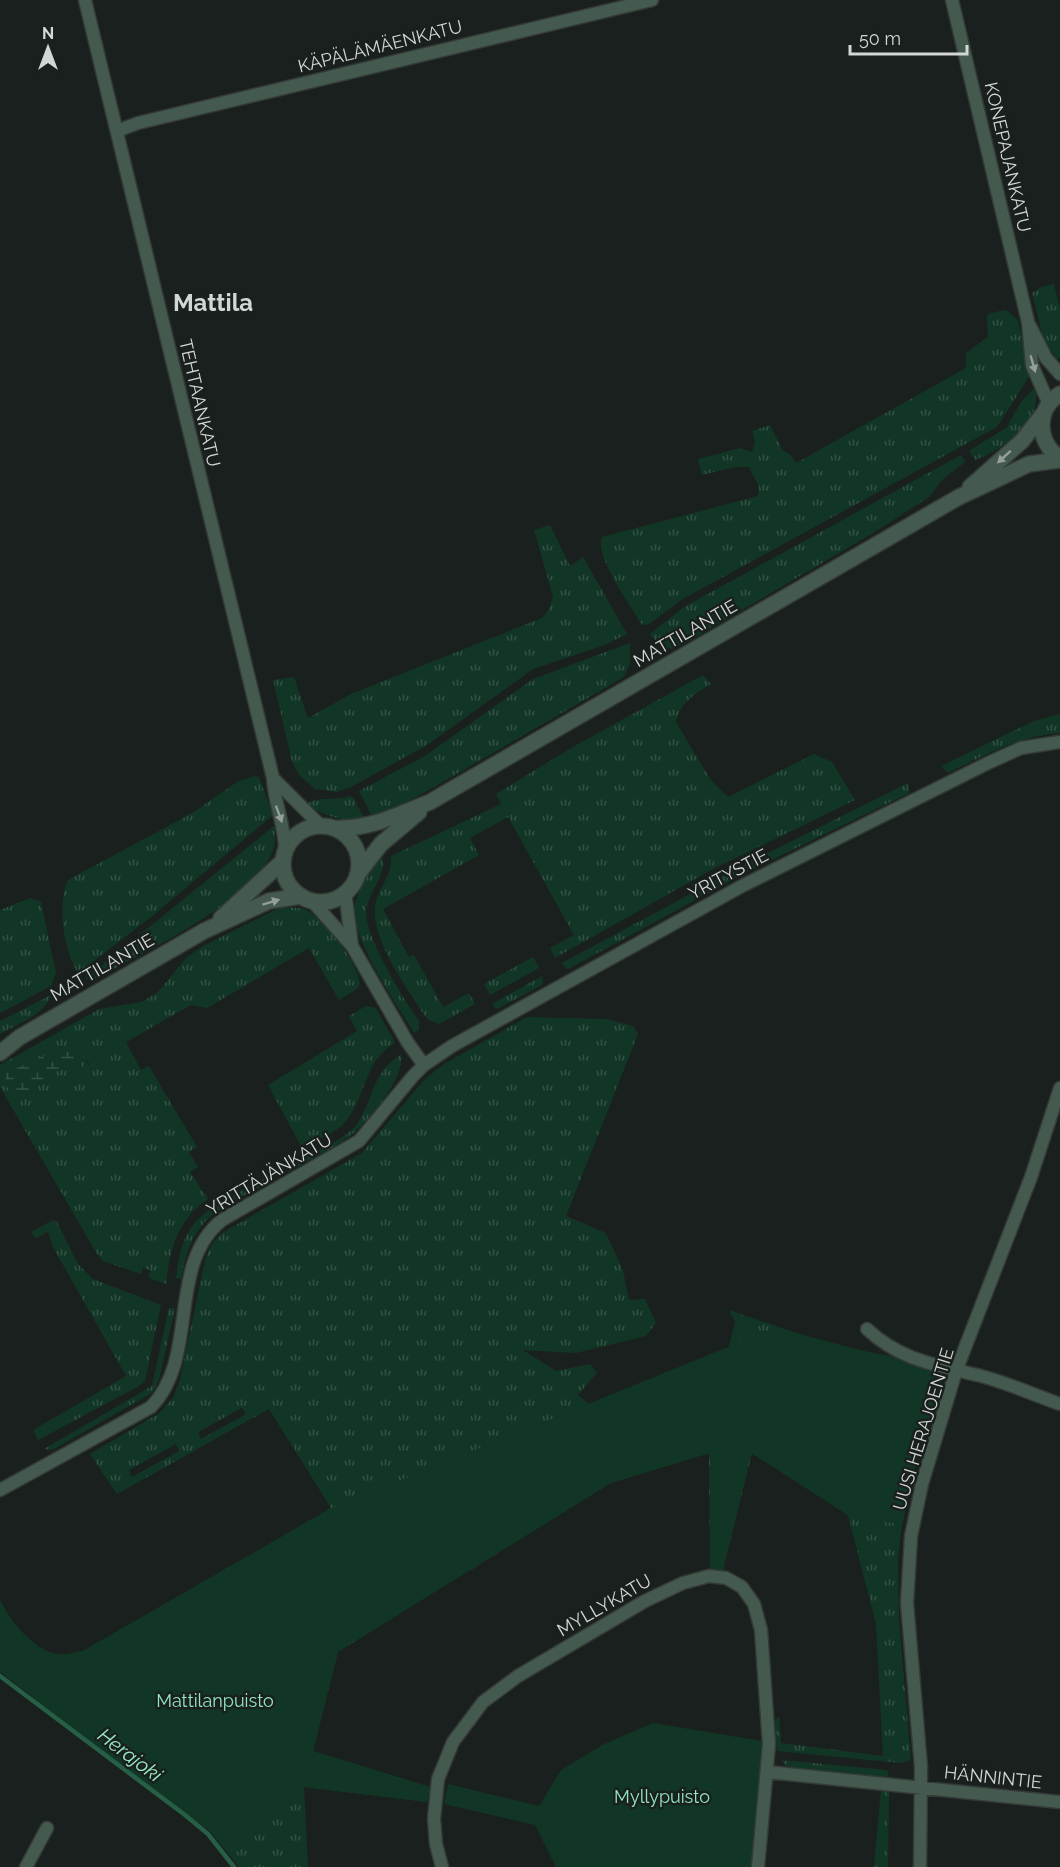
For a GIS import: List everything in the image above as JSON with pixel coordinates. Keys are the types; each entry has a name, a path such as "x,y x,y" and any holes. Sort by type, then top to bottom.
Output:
{"street":[{"name":"TEHTAANKATU","path":"85,0 273,778 274,801 285,831 284,855"},
{"name":"KÄPÄLÄMÄENKATU","path":"117,131 138,123 652,0"},
{"name":"KONEPAJANKATU","path":"952,0 1028,322 1032,365 1051,404"},
{"name":"KONEPAJANKATU","path":"1028,322 1046,358 1060,374"},
{"path":"1051,404 1042,435 1047,445 1060,459"},
{"name":"MATTILANTIE","path":"959,497 1022,441 1051,404"},
{"name":"MATTILANTIE","path":"327,827 354,829 372,826 430,802 959,497 1036,462 1060,459"},
{"name":"YRITYSTIE","path":"424,1065 553,990 742,886 1022,748 1060,742"},
{"path":"273,778 327,827 353,844 357,853 357,875 345,892 324,902 307,899"},
{"name":"MATTILANTIE","path":"357,875 381,844 430,802"},
{"path":"327,827 299,832 284,855 287,881 352,946 403,1034 424,1065"},
{"name":"MATTILANTIE","path":"204,931 284,855"},
{"path":"345,892 352,946"},
{"name":"MATTILANTIE","path":"0,1045 20,1037 204,931 269,901 307,899"},
{"name":"MATTILANTIE","path":"0,1053 20,1037"},
{"name":"YRITTÄJÄNKATU","path":"0,1490 151,1407 167,1386 194,1264 203,1238 222,1220 359,1141 424,1065"},
{"name":"UUSI HERAJOENTIE","path":"920,1867 922,1787 908,1615 909,1554 922,1484 956,1371 1031,1177 1060,1088"},
{"path":"867,1329 885,1346 901,1354 956,1371 982,1376 1060,1404"},
{"name":"MYLLYKATU","path":"442,1867 436,1844 435,1795 445,1760 466,1720 483,1702 518,1676 645,1601 698,1578 717,1575 735,1582 748,1595 757,1614 768,1727 767,1772 758,1867"},
{"path":"767,1772 922,1787"},
{"name":"HÄNNINTIE","path":"922,1787 1060,1802"},
{"path":"26,1867 47,1828"}],"green space":[{"path":"1054,284 1060,309 1060,358 1057,359 1044,341 1032,293 1041,287"},
{"path":"1006,310 1018,320 1030,375 997,427 681,600 649,624 642,625 608,568 603,556 602,537 758,496 759,487 749,467 735,467 702,475 698,459 740,448 752,452 755,442 752,431 770,425 783,451 790,454 796,463 966,368 966,353 988,337 987,316 990,313"},
{"path":"1035,387 1036,401 1027,424 1009,442 975,460 969,451 1007,427 1021,402"},
{"path":"961,455 965,462 943,479 929,497 873,533 686,643 672,649 658,644 650,634 684,607"},
{"path":"550,525 570,566 583,557 627,634 605,645 533,669 427,745 349,788 337,792 315,789 299,775 292,762 273,680 294,677 308,718 351,694 542,618 548,611 553,597 534,530"},
{"path":"630,643 630,663 624,677 386,814 373,818 359,791 425,756 533,679"},
{"path":"703,675 711,684 685,704 676,722 710,779 728,797 814,754 832,762 855,800 711,870 555,958 550,948 574,935 508,817 470,838 479,855 383,909 409,957 414,955 443,1007 469,993 475,1004 439,1024 427,1019 385,950 375,921 376,901 390,869 391,856 501,804 496,794 571,748"},
{"path":"1060,714 1060,733 1016,742 948,773 941,766 1034,721"},
{"path":"254,776 259,777 273,815 151,917 78,973 65,940 63,927 63,902 68,880 194,812 237,782"},
{"path":"908,783 909,793 749,871 570,968 567,969 562,963 746,864"},
{"path":"353,797 365,820 334,817 306,804 316,800"},
{"path":"274,826 275,843 272,853 260,871 242,890 220,907 167,940 97,978 85,979"},
{"path":"381,855 383,868 367,905 368,923 386,968 419,1021 419,1030 414,1033 366,951 355,918 355,904 359,891"},
{"path":"30,898 41,902 56,973 51,986 0,1013 0,910"},
{"path":"279,908 301,908 315,916 332,933 348,955 360,984 357,989 339,1000 309,948 207,1008 191,1005 126,1042 141,1070 149,1066 197,1147 189,1152 198,1167 190,1172 208,1199 197,1207 182,1226 173,1248 166,1284 149,1278 150,1270 143,1268 141,1274 103,1261 97,1254 0,1087 0,1065 99,1009 142,1002 158,992 186,958 203,946","holes":["76,1048 89,1066 63,1068 46,1075 57,1049 69,1052"]},
{"path":"533,957 539,968 490,995 484,984"},
{"path":"542,976 543,983 540,986 499,1008 495,1008 492,1004"},
{"path":"51,995 48,1002 37,1013 0,1034 0,1021"},
{"path":"366,1006 376,1008 395,1043 377,1059 346,1121 332,1133 302,1148 268,1085 357,1031 349,1016"},
{"path":"527,1017 607,1019 633,1026 638,1034 566,1216 606,1233 623,1271 629,1300 645,1299 656,1323 646,1336 576,1353 523,1350 556,1371 590,1364 597,1373 578,1395 600,1413 724,1367 735,1322 729,1310 832,1345 900,1358 916,1463 902,1525 898,1558 899,1619 911,1760 901,1763 777,1751 775,1721 779,1716 781,1743 883,1756 876,1624 848,1515 752,1453 723,1570 710,1569 709,1453 611,1483 338,1652 313,1751 430,1787 427,1802 304,1787 308,1867 239,1867 211,1832 35,1700 29,1693 0,1600 20,1630 42,1648 57,1654 83,1651 331,1508 269,1409 117,1494 90,1454 158,1414 173,1398 180,1380 205,1260 211,1245 222,1233 362,1153 425,1079 444,1064","holes":["242,1408 246,1414 201,1439 198,1432","176,1444 179,1451 132,1477 129,1470"]},
{"path":"80,1048 89,1066 65,1069 50,1075 19,1101 7,1087 5,1074 57,1049 69,1052"},
{"path":"401,1055 401,1065 391,1087 366,1121 343,1141 289,1172 285,1167 334,1142 357,1124 379,1077 392,1061"},
{"path":"266,1178 271,1181 222,1208 201,1227 186,1257 181,1279 176,1278 182,1246 192,1226 211,1209"},
{"path":"53,1220 57,1222 78,1264 93,1279 161,1305 145,1381 38,1440 33,1430 126,1376 54,1249 48,1232 35,1238 31,1232"},
{"path":"169,1308 175,1308 159,1380 152,1393 52,1450 44,1449 152,1386"},
{"name":"Mattilanpuisto","path":"777,1327 945,1374 916,1463 902,1525 848,1515 751,1453 723,1570 710,1569 710,1453 611,1483 338,1651 313,1751 430,1787 427,1802 304,1787 230,1856 211,1832 0,1672 0,1600 20,1630 42,1648 57,1654 83,1651 332,1508"},
{"name":"Myllypuisto","path":"653,1723 762,1741 752,1867 556,1867 535,1825 444,1804 448,1784 539,1806 561,1770 604,1744"},
{"path":"782,1760 887,1770 889,1777 799,1769 786,1766"},
{"path":"881,1790 889,1792 888,1867 874,1867"}],"waterway":[{"name":"Herajoki","path":"0,1676 185,1815 208,1834 234,1867"}],"district":[{"name":"Mattila","path":"213,302"}]}
